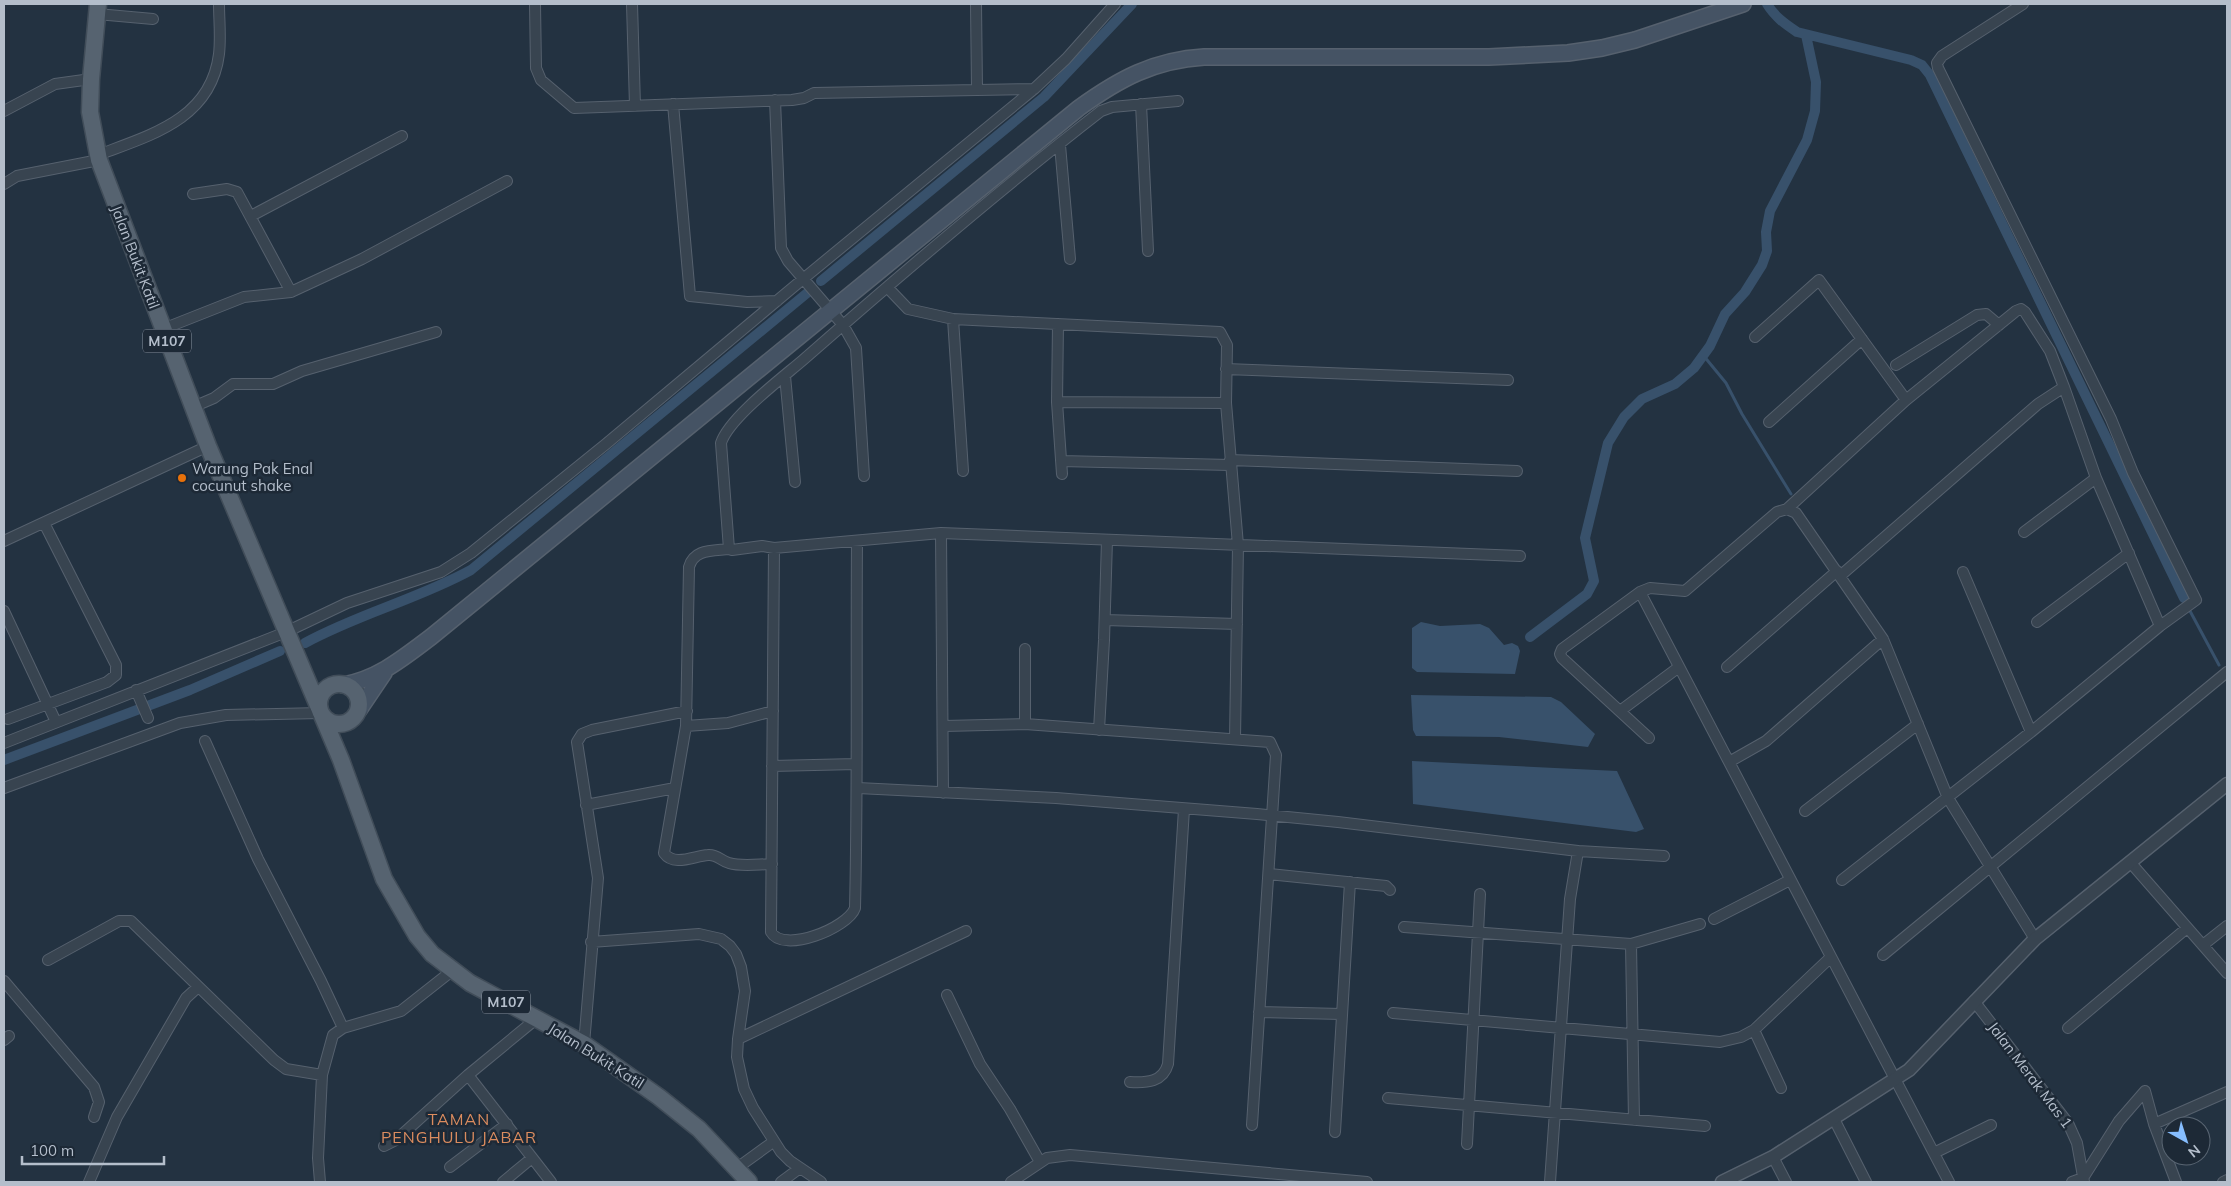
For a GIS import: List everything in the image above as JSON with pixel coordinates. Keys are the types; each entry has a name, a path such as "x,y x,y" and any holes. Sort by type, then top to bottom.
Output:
{"main road":[{"path":"387,670 370,691 351,721 340,724 329,722 321,713 319,707 322,695 326,690 371,677 387,670 439,631 1079,108 1121,80 1163,62 1204,57 1489,58 1568,53 1602,48 1634,40 1742,4"},
{"name":"Jalan Bukit Katil","path":"97,9 90,112 98,158 208,446 301,665"},
{"path":"301,665 309,674 355,691 358,697 357,713 345,740 341,760"},
{"name":"M107","path":"301,665 341,760"},
{"name":"Jalan Bukit Katil","path":"341,760 384,879 417,936 432,954 470,983 584,1044 660,1097 699,1129 749,1182"}],"street":[{"path":"4,184 17,176 98,158 152,134 180,119 203,98 210,85 219,54 219,4"},
{"path":"535,4 536,68 541,80 574,108 799,100 814,93 1034,89"},
{"path":"632,4 635,106"},
{"path":"976,4 977,89"},
{"path":"4,743 286,632 348,603 441,572 471,553 606,444 1034,89 1066,59 1115,4"},
{"path":"1842,880 2031,732 2160,626 2196,600 2133,473 2111,420 1938,68 1937,63 1942,56 2023,4"},
{"path":"97,9 153,19"},
{"path":"4,111 55,84 91,79"},
{"path":"775,100 781,248 788,261 843,325 856,348 864,476"},
{"path":"729,549 721,450 723,436 752,406 887,287 1106,109 1178,101"},
{"path":"673,104 690,296 748,302 777,301"},
{"path":"1141,104 1148,251"},
{"path":"251,216 402,136"},
{"path":"1060,145 1070,259"},
{"path":"163,330 244,297 291,292 362,259 507,181"},
{"path":"194,194 233,190 240,195 291,292"},
{"path":"1755,337 1819,280 1906,400"},
{"path":"887,287 908,309 953,319 1220,332 1227,345 1226,402 1238,545 1234,739"},
{"path":"1649,738 1562,658 1560,654 1562,649 1640,592 1650,588 1685,591 1777,512 1787,509 1906,400 2016,311 2021,309 2026,312 2050,351 2096,478 2160,626"},
{"path":"1896,365 1977,316 1986,314 1999,325"},
{"path":"953,319 963,471"},
{"path":"1058,324 1056,402 1062,474"},
{"path":"193,407 214,398 233,384 273,384 302,371 436,332"},
{"path":"1769,422 1862,339"},
{"path":"1226,369 1508,380"},
{"path":"785,376 795,482"},
{"path":"1727,667 2038,404 2064,387"},
{"path":"1056,402 1226,402"},
{"path":"4,541 208,446"},
{"path":"1061,461 1230,462 1517,471"},
{"path":"2024,532 2096,478"},
{"path":"1787,509 1796,513 1883,639 1948,798 2034,939"},
{"path":"8,720 107,682 116,674 116,665 44,523"},
{"path":"772,864 731,864 716,856 708,855 680,860 667,857 664,847 686,726 689,567 697,554 762,546 774,548 941,533 1520,556"},
{"path":"941,533 944,726 943,793"},
{"path":"1099,730 1107,540"},
{"path":"774,548 772,932 774,938 778,940 811,938 849,917 855,908 858,788 856,764 856,542"},
{"path":"2037,622 2129,553"},
{"path":"1963,572 2031,732"},
{"path":"1640,592 1949,1182"},
{"path":"4,611 56,722"},
{"path":"1105,620 1237,624"},
{"path":"1730,762 1766,741 1883,639"},
{"path":"1024,724 1025,649"},
{"path":"1620,711 1679,667"},
{"path":"1883,955 2227,672"},
{"path":"136,690 148,718"},
{"path":"584,1044 598,878 577,747 579,737 592,730 687,711"},
{"path":"686,726 728,723 773,711"},
{"path":"4,788 180,723 226,715 321,713"},
{"path":"944,726 1024,724 1270,742 1274,746 1276,755 1274,816 1252,1125"},
{"path":"1805,811 1918,724"},
{"path":"205,741 258,859 343,1028"},
{"path":"772,766 856,764"},
{"path":"1722,1182 1774,1157 1896,1080 1921,1058 2034,939 2227,784"},
{"path":"586,805 675,788"},
{"path":"858,788 1056,798 1274,816 1578,851 1664,856"},
{"path":"1130,1082 1152,1082 1166,1071 1168,1064 1184,809"},
{"path":"1550,1182 1570,899 1578,851"},
{"path":"2130,862 2227,974"},
{"path":"1269,874 1386,886 1390,890"},
{"path":"1714,919 1790,880"},
{"path":"1335,1132 1350,882"},
{"path":"1467,1144 1480,894"},
{"path":"48,960 119,921 131,921 280,1064 298,1072 322,1075"},
{"path":"1404,927 1631,944 1700,924"},
{"path":"2203,945 2227,926"},
{"path":"2068,1028 2187,928"},
{"path":"738,1039 966,931"},
{"path":"592,942 699,934 721,939 736,954 746,991 737,1057 744,1089 752,1108 773,1142 786,1157 820,1182"},
{"path":"1631,944 1634,1120"},
{"path":"1393,1012 1560,1029 1720,1042 1741,1037 1754,1030 1831,957"},
{"path":"320,1182 318,1158 322,1075 333,1035 343,1028 401,1011 453,970"},
{"path":"4,981 94,1087 98,1102 94,1117"},
{"path":"89,1182 117,1117 186,998 198,987"},
{"path":"947,995 980,1064 1010,1109 1040,1162"},
{"name":"Jalan Merak Mas 1","path":"1974,1001 2068,1123 2077,1143 2083,1180"},
{"path":"1260,1012 1341,1014"},
{"path":"384,1146 396,1140 468,1075 536,1019"},
{"path":"1754,1030 1781,1088"},
{"path":"468,1075 552,1182"},
{"path":"2072,1182 2083,1180 2119,1121 2145,1090 2154,1124 2176,1182"},
{"path":"2154,1124 2227,1092"},
{"path":"1388,1098 1704,1126"},
{"path":"1834,1119 1866,1182"},
{"path":"450,1167 506,1124"},
{"path":"1934,1153 1991,1125"},
{"path":"737,1168 773,1142"},
{"path":"1011,1182 1040,1162 1054,1156 1070,1155 1367,1182"},
{"path":"1774,1157 1786,1182"},
{"path":"503,1182 532,1158"},
{"path":"781,1182 800,1168"},
{"path":"2222,1182 2227,1180"}],"water":[{"path":"1421,622 1440,626 1480,624 1489,628 1504,645 1512,643 1518,646 1520,651 1515,674 1417,672 1412,668 1412,628"},
{"path":"1411,695 1551,697 1561,702 1595,734 1588,747 1499,737 1416,736 1413,730"},
{"path":"1412,761 1617,771 1644,829 1636,832 1413,804"}],"waterway":[{"path":"821,281 1044,97 1132,4"},
{"path":"1767,4 1784,23 1797,32 1911,60 1922,65 1930,75 2184,598"},
{"path":"1530,637 1587,594 1594,581 1585,538 1608,443 1624,417 1642,399 1675,384 1694,368 1710,346 1725,314 1745,292 1762,265 1767,251 1766,232 1770,211 1807,140 1815,111 1816,82 1806,35"},
{"path":"305,643 346,623 430,590 471,570 812,289"},
{"path":"1703,355 1726,383 1742,414 1791,494"},
{"path":"2190,611 2219,665"},
{"path":"4,760 190,690 280,651"}],"place":[{"name":"Warung Pak Enal cocunut shake","path":"182,478"}],"district":[{"name":"TAMAN PENGHULU JABAR","path":"459,1128"}]}
